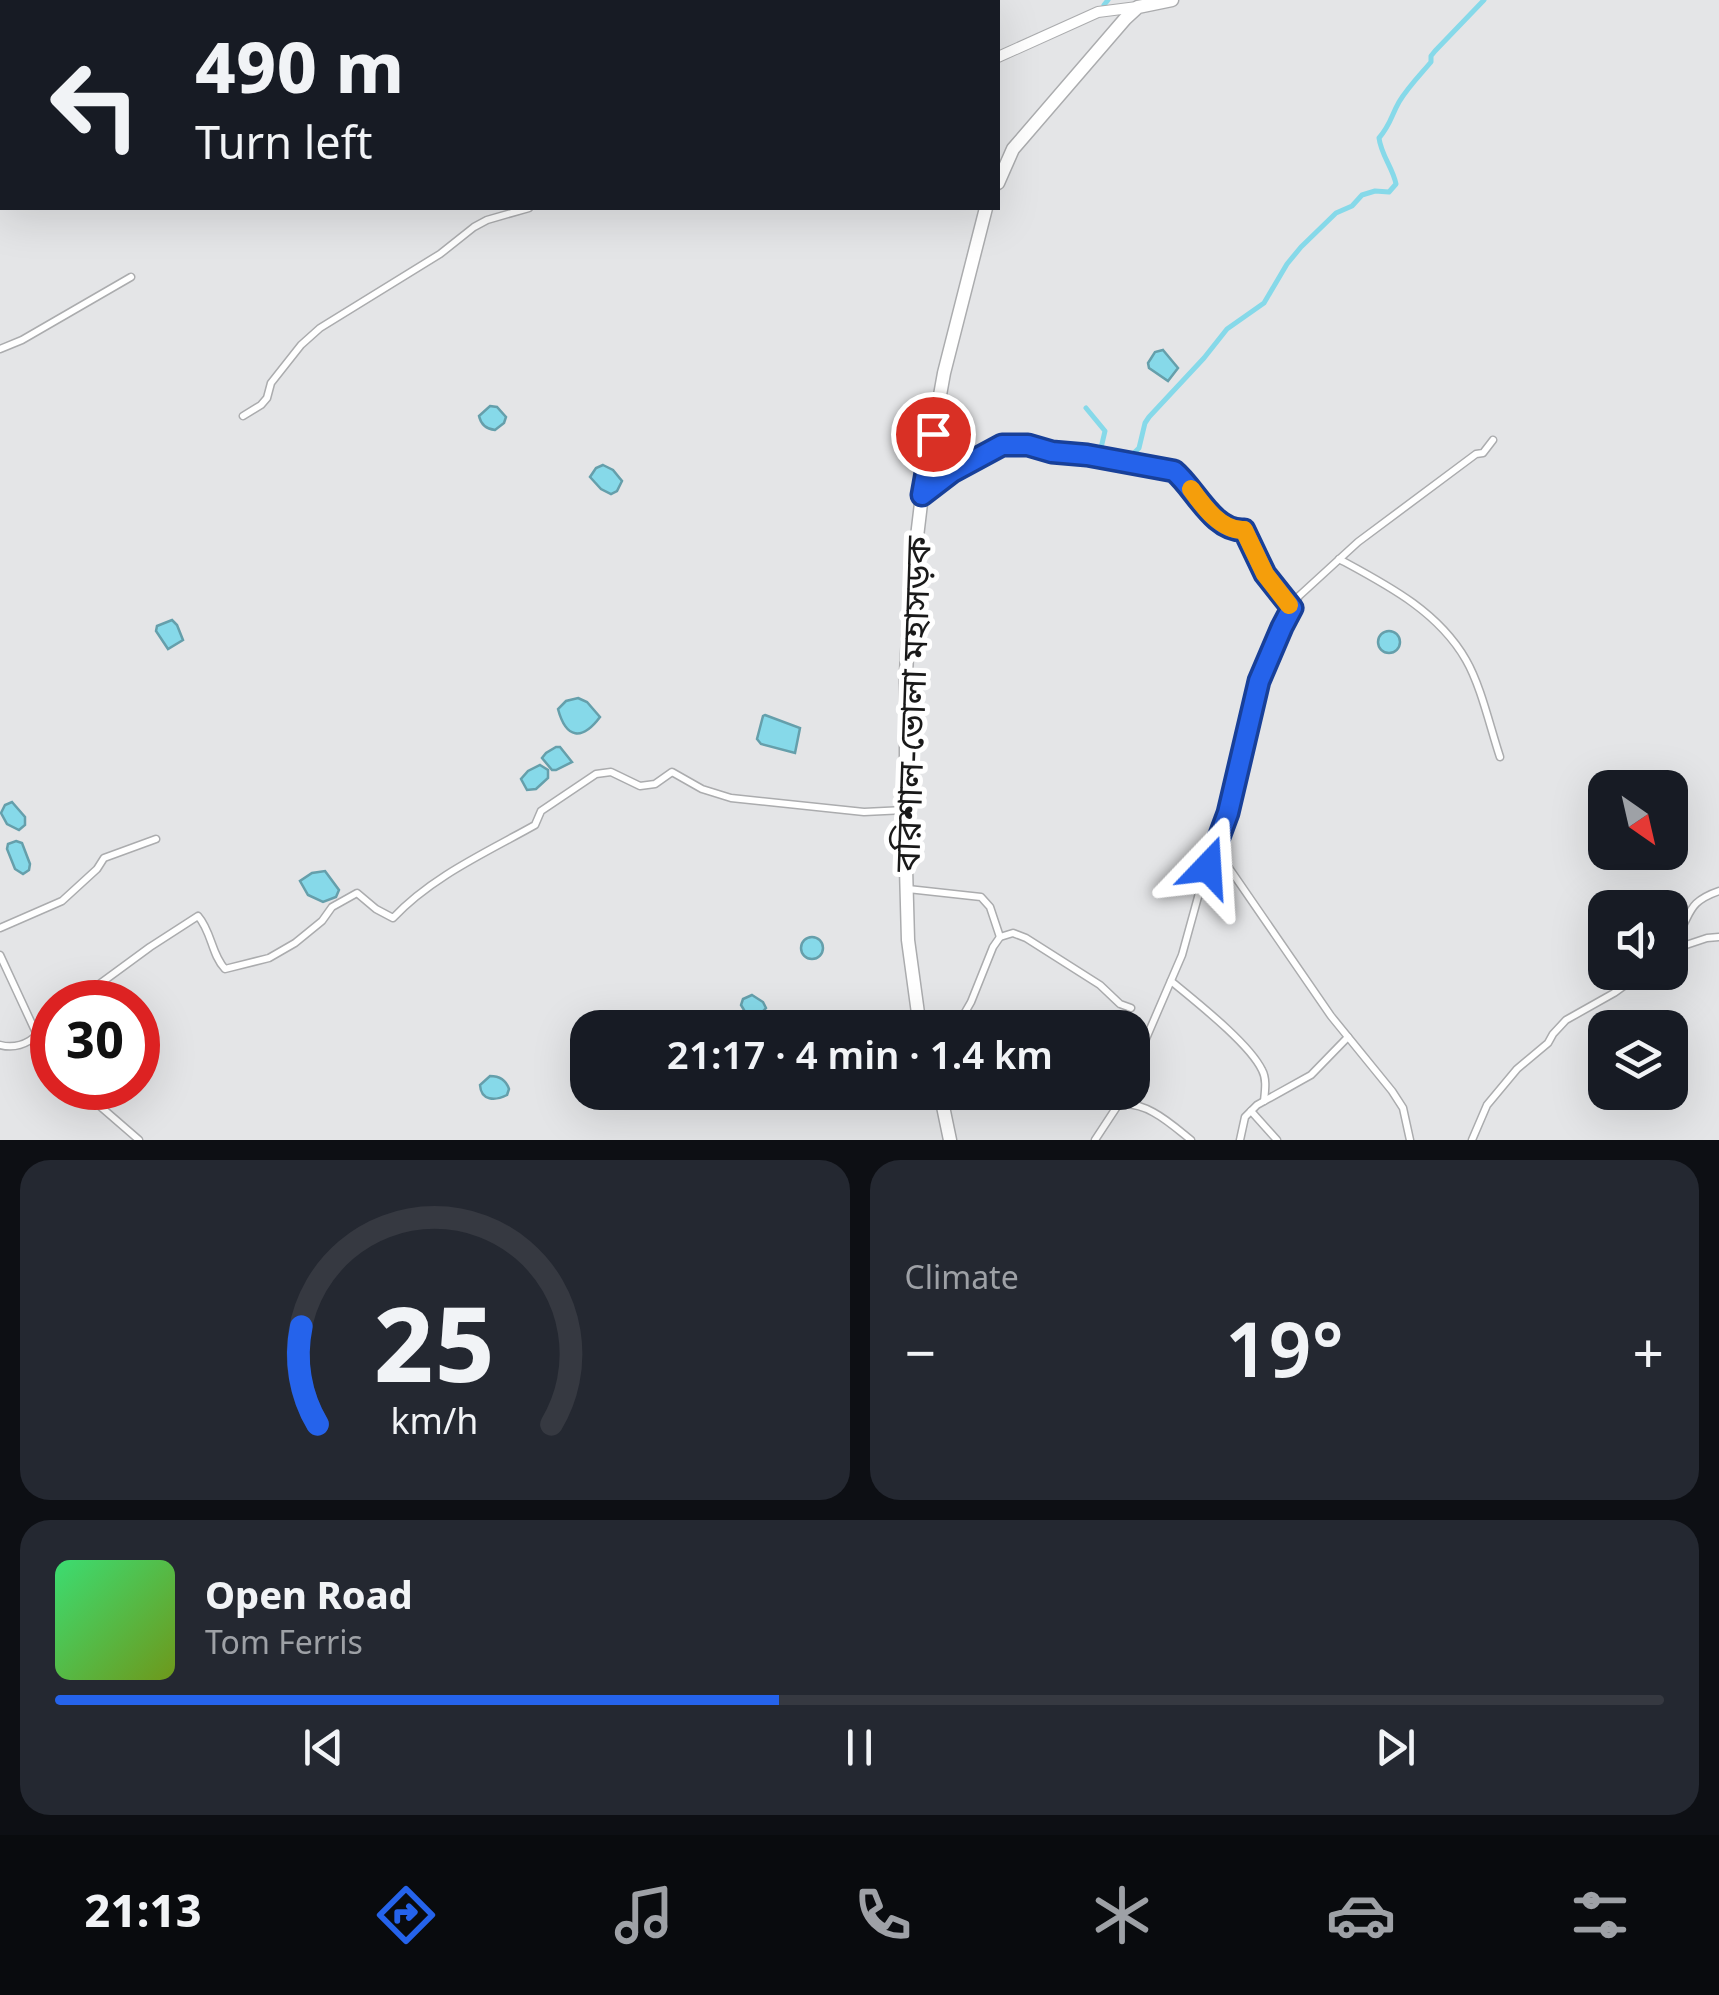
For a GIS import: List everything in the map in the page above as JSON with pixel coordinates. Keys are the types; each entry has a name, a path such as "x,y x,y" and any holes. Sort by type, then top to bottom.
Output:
{"highway":[{"path":"1000,178 1013,149 1124,19 1138,7 1172,0"},
{"name":"বরিশাল-ভোলা মহাসড়ক","path":"918,1010 908,940 907,889 907,656 911,587 922,495 944,373 985,210"},
{"path":"944,1110 950,1140"}],"main road":[{"path":"1000,56 1098,12 1138,7"}],"street":[{"path":"1098,12 1104,0"},
{"path":"243,416 262,405 271,382 309,336 440,254 474,227 522,210"},
{"path":"0,350 131,278"},
{"path":"1150,1029 1182,955 1228,813 1259,681 1299,596 1358,542 1476,454 1483,453 1494,440"},
{"path":"922,495 952,472 1002,445 1028,445 1174,471 1228,528 1244,530 1265,574 1292,608"},
{"path":"1339,560 1408,597 1449,635 1467,662 1500,756"},
{"path":"105,980 198,916 207,927 217,961 224,970 269,958 357,892 393,918 446,876 535,825 542,811 596,774 611,772 640,786 655,784 672,772 702,790 731,798 864,812 906,810"},
{"path":"0,928 62,901 104,858 156,840"},
{"path":"1216,848 1331,1016 1403,1108 1410,1140"},
{"path":"907,889 981,898 990,907 1000,937"},
{"path":"1688,916 1691,908 1719,891"},
{"path":"966,1010 993,947 1000,937 1013,934 1026,938 1100,985 1120,1004 1132,1008"},
{"path":"1688,944 1719,937"},
{"path":"0,955 30,1020"},
{"path":"1171,981 1262,1068 1264,1101"},
{"path":"1472,1140 1486,1104 1517,1069 1566,1020 1618,990"},
{"path":"1240,1140 1245,1117 1251,1111 1311,1075 1348,1037"},
{"path":"0,1045 12,1048 30,1040"},
{"path":"104,1110 139,1140"},
{"path":"1095,1140 1115,1110"},
{"path":"1147,1110 1192,1140"},
{"path":"1251,1111 1277,1140"}],"water":[{"path":"1163,350 1178,368 1168,381 1149,368 1148,363 1155,352"},
{"path":"490,406 497,407 506,417 495,430 484,426 479,416"},
{"path":"603,465 622,481 611,494 590,477"},
{"path":"172,620 183,640 168,649 156,631 157,626"},
{"path":"1389,631 1397,634 1397,650 1389,653 1381,650 1378,642 1381,634"},
{"path":"578,698 600,717 587,730 575,733 565,726 558,709 566,701"},
{"path":"765,715 800,728 795,753 761,744 757,739"},
{"path":"556,747 572,762 552,770 542,758"},
{"path":"540,765 548,770 548,778 536,789 527,790 521,779"},
{"path":"12,802 25,817 25,825 19,830 7,824 1,813"},
{"path":"22,843 30,864 23,874 15,869 7,849 8,844"},
{"path":"325,871 339,890 336,897 323,902 308,895 300,881"},
{"path":"812,937 820,940 820,956 812,959 804,956 801,948 804,940"},
{"path":"752,995 766,1008 744,1010 743,999"},
{"path":"490,1076 504,1081 509,1089 507,1095 493,1099 483,1094 480,1085"}],"waterway":[{"path":"1104,5 1108,0"},
{"path":"1086,408 1105,431 1101,448 1130,457 1139,448 1149,417 1227,329 1264,303 1301,247 1336,213 1352,206 1362,195 1389,192 1396,184 1379,138 1403,97 1431,62 1431,56 1484,0"}],"slow traffic":[{"path":"1191,489 1228,528 1244,530 1265,574 1289,605"}],"route":[{"path":"933,434 922,495 952,472 1002,445 1028,445 1174,471 1228,528 1244,530 1265,574 1292,608 1259,681 1228,813 1208,867"}]}
